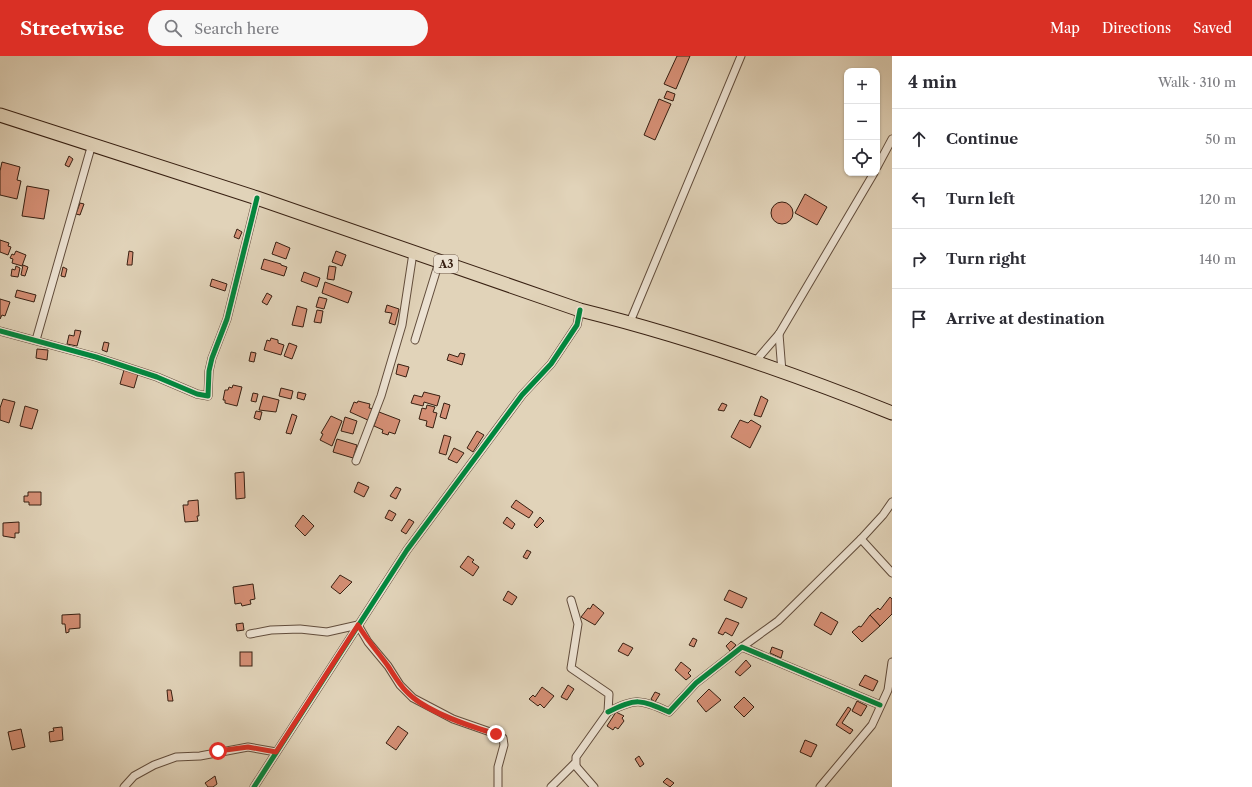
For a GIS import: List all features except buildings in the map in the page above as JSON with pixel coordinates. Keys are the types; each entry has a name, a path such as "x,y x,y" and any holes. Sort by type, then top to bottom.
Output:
{"highway":[{"name":"A3","path":"0,114 257,198 580,310 630,322 782,372 892,412"}],"street":[{"path":"630,322 741,56"},
{"path":"880,162 892,140"},
{"path":"36,340 92,144"},
{"path":"754,363 779,334 872,176"},
{"path":"0,331 36,340 157,377 197,394 208,396 209,371 212,358 227,319 257,198"},
{"path":"356,461 381,396 402,325 414,253"},
{"path":"415,340 440,262"},
{"path":"254,787 407,550 522,395 551,364 577,325 580,310"},
{"path":"779,334 782,372"},
{"path":"594,787 576,765 576,757 608,712 628,702 645,701 669,712 696,683 778,621 861,539 883,515 892,502"},
{"path":"861,539 892,572"},
{"path":"571,600 578,624 571,668 609,694 608,712"},
{"path":"250,634 300,629 327,632 358,625"},
{"path":"358,625 368,642 388,666 400,685 413,698 453,719 496,734 503,738 504,745 498,767 498,787"},
{"path":"742,647 880,705"},
{"path":"820,787 872,725 889,685 892,662"},
{"path":"124,787 134,776 154,765 176,757 200,756 248,747 276,752"},
{"path":"551,787 574,764 576,765"}],"cycle path":[{"path":"0,331 96,357 157,377 197,394 208,396 209,371 212,358 227,319 257,198"},
{"path":"254,787 407,550 522,395 551,364 577,325 580,310"},
{"path":"608,712 632,702 644,703 669,712 696,683 742,647 880,705"}],"route":[{"path":"218,751 248,747 276,752 358,625 368,642 388,666 400,685 413,698 453,719 496,734"}]}
